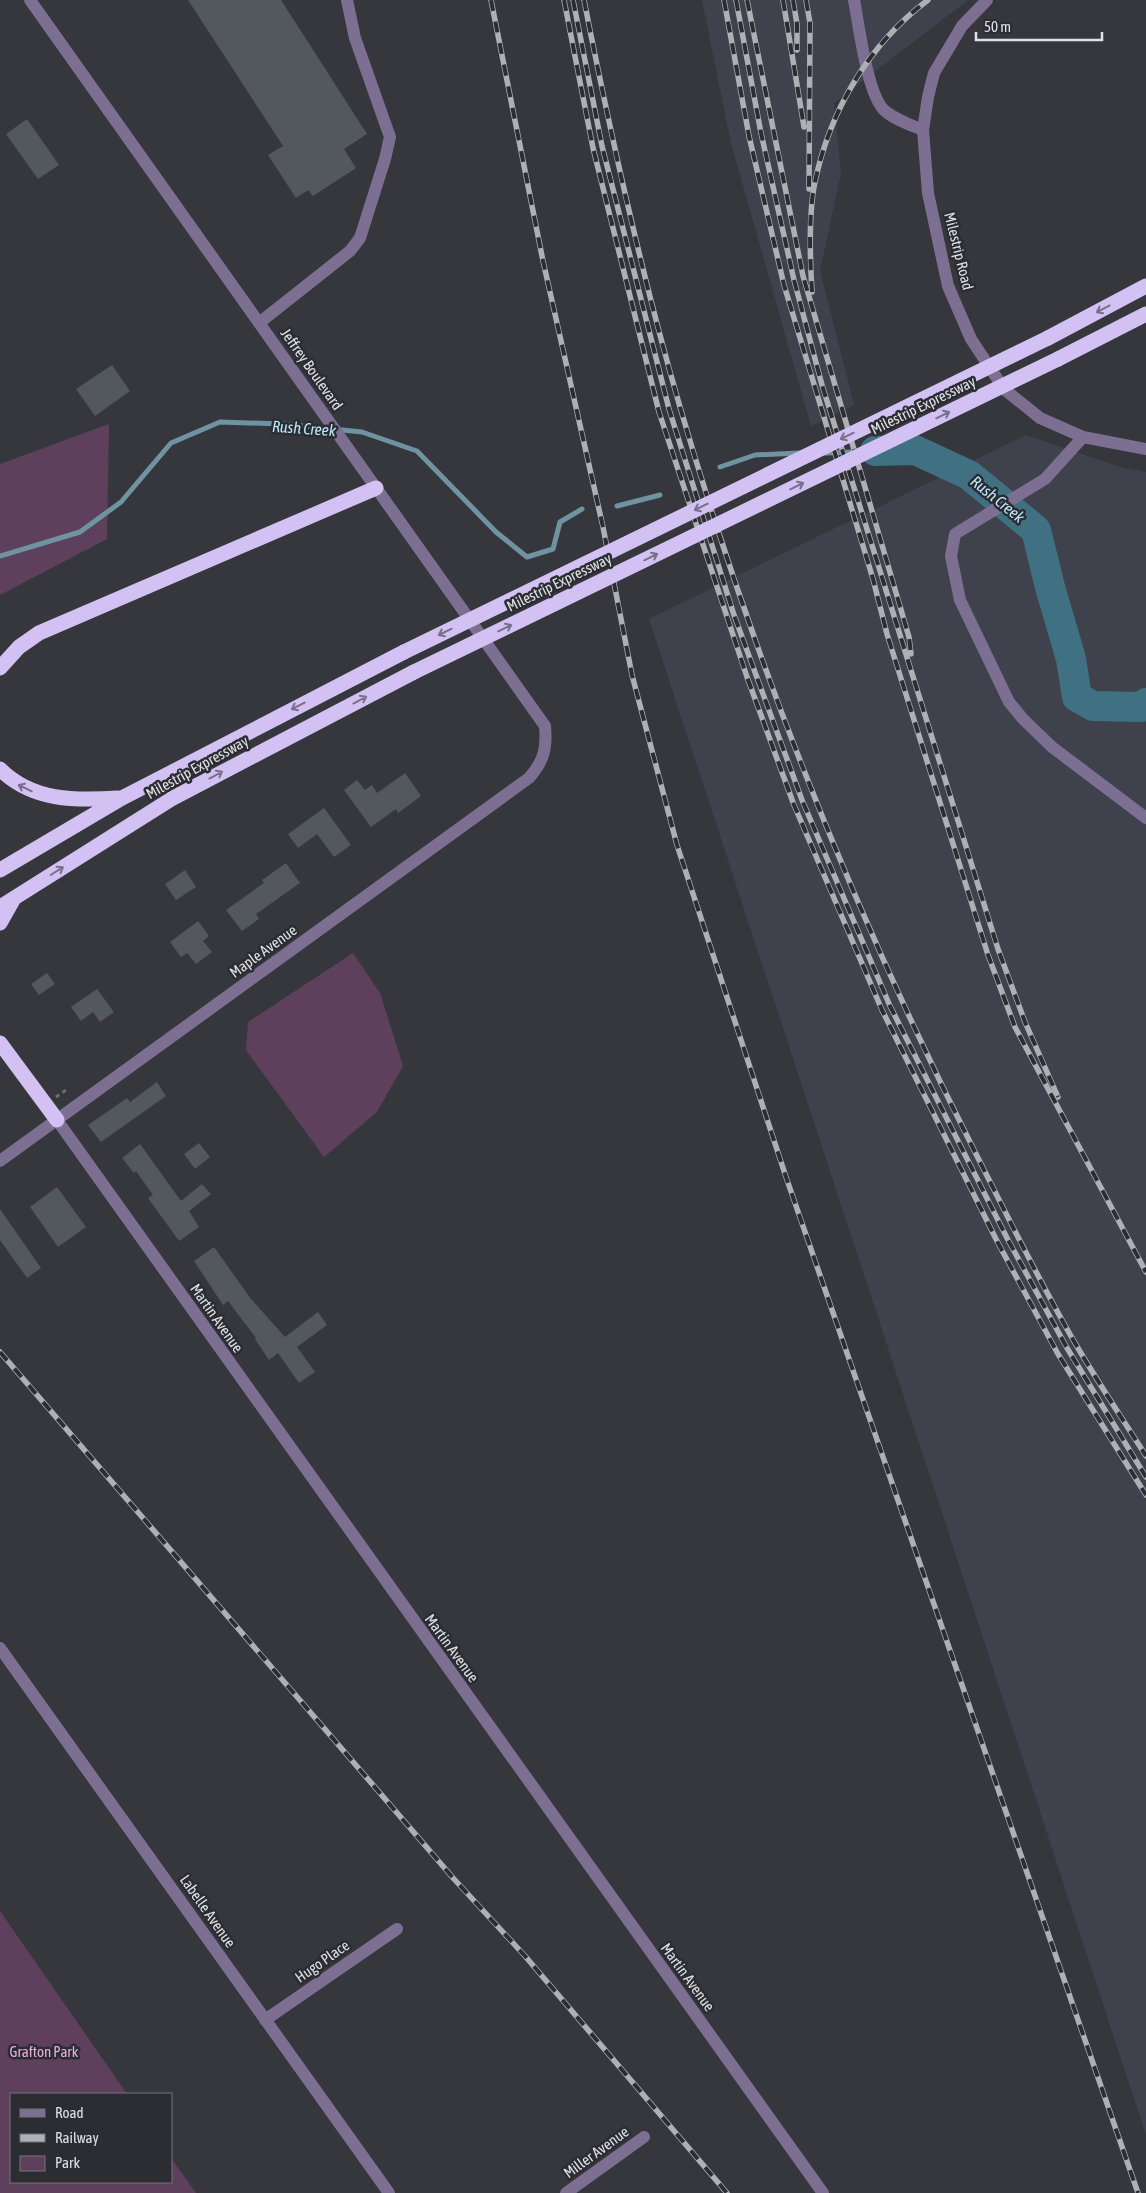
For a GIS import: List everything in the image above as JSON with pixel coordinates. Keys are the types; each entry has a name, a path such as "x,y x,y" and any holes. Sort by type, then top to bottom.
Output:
{"highway":[{"name":"Milestrip Expressway","path":"0,870 122,798 404,652 1048,338 1146,286"},
{"name":"Milestrip Expressway","path":"0,907 173,798 414,672 1058,359 1146,314"},
{"path":"0,668 18,646 39,633 376,488"},
{"path":"0,769 10,780 40,794 93,800 122,798"},
{"path":"0,923 15,897"},
{"path":"0,1042 56,1120"}],"street":[{"name":"Jeffrey Boulevard","path":"30,0 545,726 546,749 542,763"},
{"path":"259,323 350,250 360,238 385,159 390,136 355,38 347,0"},
{"path":"854,0 871,85 877,99 884,110 900,121 923,130"},
{"name":"Milestrip Road","path":"987,0 962,26 934,73 923,130 928,193 948,286 971,339 1004,389 1040,418 1083,437 1146,450"},
{"path":"1083,437 1045,478 1016,498 990,511 955,534 951,556 960,600 1009,702 1023,719 1052,747 1146,818"},
{"name":"Maple Avenue","path":"0,1161 530,778 542,763"},
{"name":"Martin Avenue","path":"56,1120 823,2193"},
{"name":"Labelle Avenue","path":"0,1648 389,2193"},
{"name":"Hugo Place","path":"265,2020 397,1929"},
{"name":"Miller Avenue","path":"566,2193 644,2137"}],"shaded area":[{"path":"702,0 968,0 834,103 841,173 820,271 854,405 811,426 731,143"},
{"path":"1026,435 1120,467 1146,472 1146,2135 649,619"}],"green space":[{"path":"109,424 107,539 0,595 0,464"},
{"path":"353,953 380,993 403,1066 377,1112 324,1157 246,1050 248,1022"},
{"name":"Grafton Park","path":"0,1911 126,2093 10,2093 10,2183 172,2183 172,2159 196,2193 0,2193"}],"building":[{"path":"188,0 281,0 367,134 344,149 356,168 313,196 308,190 296,198 268,155 283,146"},
{"path":"27,119 59,165 38,179 6,134"},
{"path":"112,365 130,391 95,416 76,389"},
{"path":"405,773 421,796 398,813 396,809 371,827 344,790 357,780 365,790 372,785 377,793"},
{"path":"324,808 351,845 334,857 317,834 298,848 288,834"},
{"path":"286,863 300,883 256,914 259,919 242,931 226,910 264,883 262,880"},
{"path":"185,870 196,887 176,900 165,884"},
{"path":"198,921 209,936 203,941 212,952 196,964 187,953 181,957 170,942"},
{"path":"47,973 55,984 39,995 31,984"},
{"path":"97,989 114,1012 100,1022 93,1012 81,1021 71,1007"},
{"path":"157,1082 166,1096 101,1142 88,1125 127,1098 130,1102"},
{"path":"199,1143 210,1157 195,1169 184,1154"},
{"path":"140,1144 181,1201 202,1184 211,1194 189,1211 199,1227 179,1241 148,1198 153,1195 136,1171 134,1173 122,1158"},
{"path":"57,1187 86,1227 58,1247 30,1207"},
{"path":"0,1209 41,1268 27,1278 0,1240"},
{"path":"214,1247 251,1299 285,1337 318,1312 327,1325 297,1347 315,1372 299,1383 278,1353 269,1360 256,1338 228,1301 223,1305 194,1261"}],"waterway":[{"name":"Rush Creek","path":"0,556 80,532 121,502 171,443 220,422 283,424 362,432 417,451 496,532 527,557 553,549 560,522 582,509"},
{"name":"Rush Creek","path":"875,451 915,450 969,475 1036,530 1071,659 1077,697 1093,706 1141,707 1146,703"},
{"name":"Rush Creek","path":"825,453 854,452"},
{"name":"Rush Creek","path":"720,467 755,455 799,453"},
{"name":"Rush Creek","path":"617,506 660,495"}],"railway":[{"path":"491,0 543,261 603,527 632,675 677,845 786,1177 1138,2193"},
{"path":"564,0 593,148 659,412 747,677 794,805 882,1010 998,1243 1058,1354 1146,1495"},
{"path":"573,0 602,146 669,409 734,615 802,800 890,1006 1007,1238 1067,1348 1146,1477"},
{"path":"584,0 628,205 652,306 680,407 741,599 811,788 889,973 976,1154 1062,1320 1146,1456"},
{"path":"724,0 749,136 784,285 873,579 887,634 988,955 1015,1027 1146,1272"},
{"path":"736,0 761,133 794,280 822,385 998,949 1025,1022 1058,1097"},
{"path":"747,0 803,276 909,637 911,654"},
{"path":"783,0 804,127"},
{"path":"793,0 797,24 797,50"},
{"path":"806,0 810,23 809,189"},
{"path":"812,292 811,208 815,182 831,129 855,80 870,58 888,37 928,0"},
{"path":"0,1352 454,1879 525,1956 727,2193"}]}
